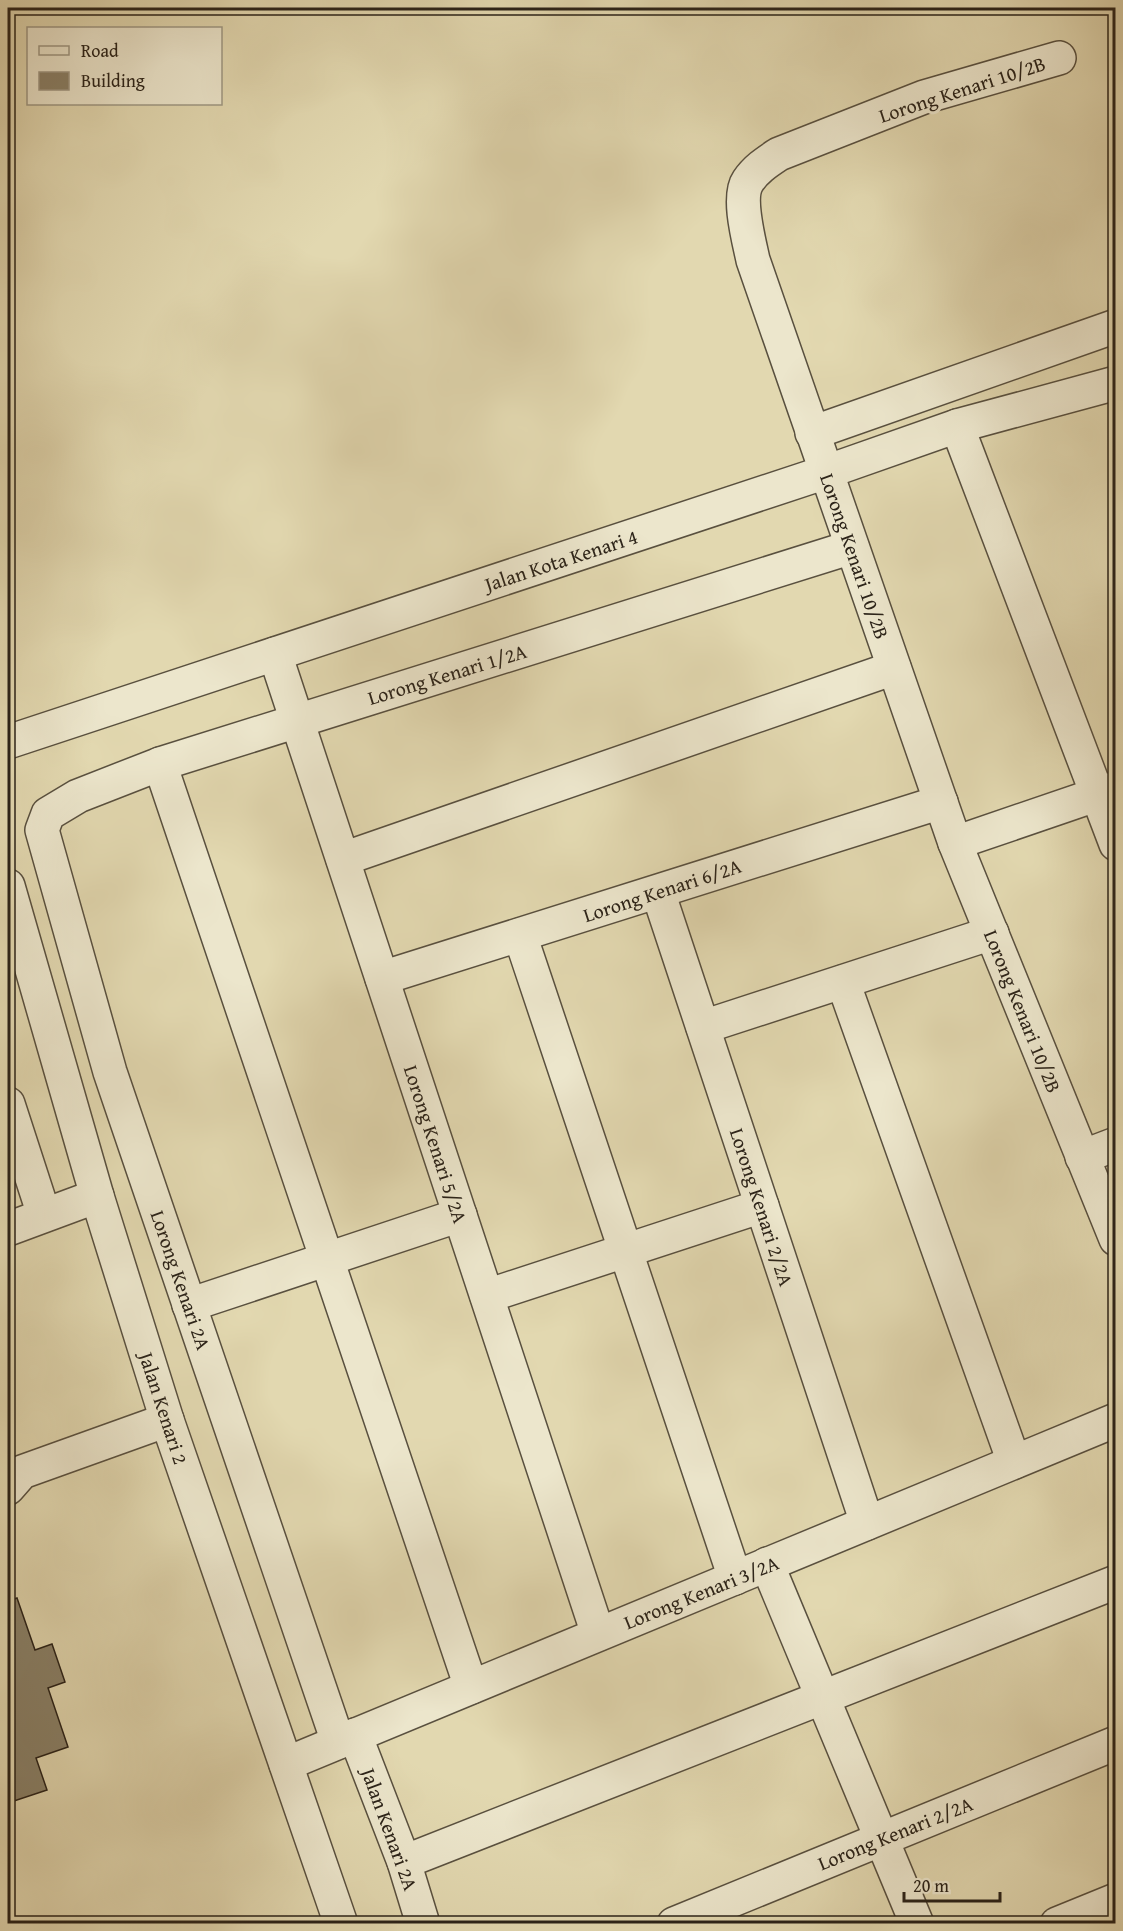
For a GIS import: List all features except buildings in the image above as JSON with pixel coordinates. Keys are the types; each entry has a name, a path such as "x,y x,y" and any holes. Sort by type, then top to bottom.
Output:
{"street":[{"name":"Lorong Kenari 10/2B","path":"1059,57 924,97 779,154 758,168 746,184 744,214 753,260 955,843 1116,1239"},
{"path":"812,433 1116,326"},
{"name":"Jalan Kota Kenari 4","path":"8,742 826,472 957,426 1116,383"},
{"path":"957,426 1106,791 1116,844"},
{"name":"Lorong Kenari 1/2A","path":"48,814 78,796 160,764 852,547"},
{"name":"Lorong Kenari 5/2A","path":"275,654 598,1634"},
{"path":"343,859 894,668"},
{"path":"160,764 471,1687"},
{"path":"955,843 1106,791"},
{"name":"Lorong Kenari 6/2A","path":"382,978 941,802"},
{"name":"Lorong Kenari 2A","path":"48,814 42,830 110,1072 189,1305 346,1739"},
{"name":"Jalan Kenari 2","path":"8,886 97,1196 167,1420 341,1923"},
{"name":"Lorong Kenari 2/2A","path":"658,891 867,1523"},
{"path":"703,1027 992,933"},
{"path":"520,935 735,1578"},
{"path":"843,982 1014,1462"},
{"path":"8,1104 44,1215"},
{"path":"1083,1157 1116,1144"},
{"path":"8,1229 97,1196"},
{"path":"486,1296 762,1206"},
{"path":"189,1305 460,1215"},
{"path":"12,1476 167,1420"},
{"name":"Lorong Kenari 3/2A","path":"286,1764 1116,1420"},
{"path":"767,1564 917,1923"},
{"path":"404,1862 1116,1582"},
{"name":"Jalan Kenari 2A","path":"346,1739 404,1862 423,1923"},
{"name":"Lorong Kenari 2/2A","path":"674,1923 1116,1743"},
{"path":"1057,1923 1116,1900"}]}
